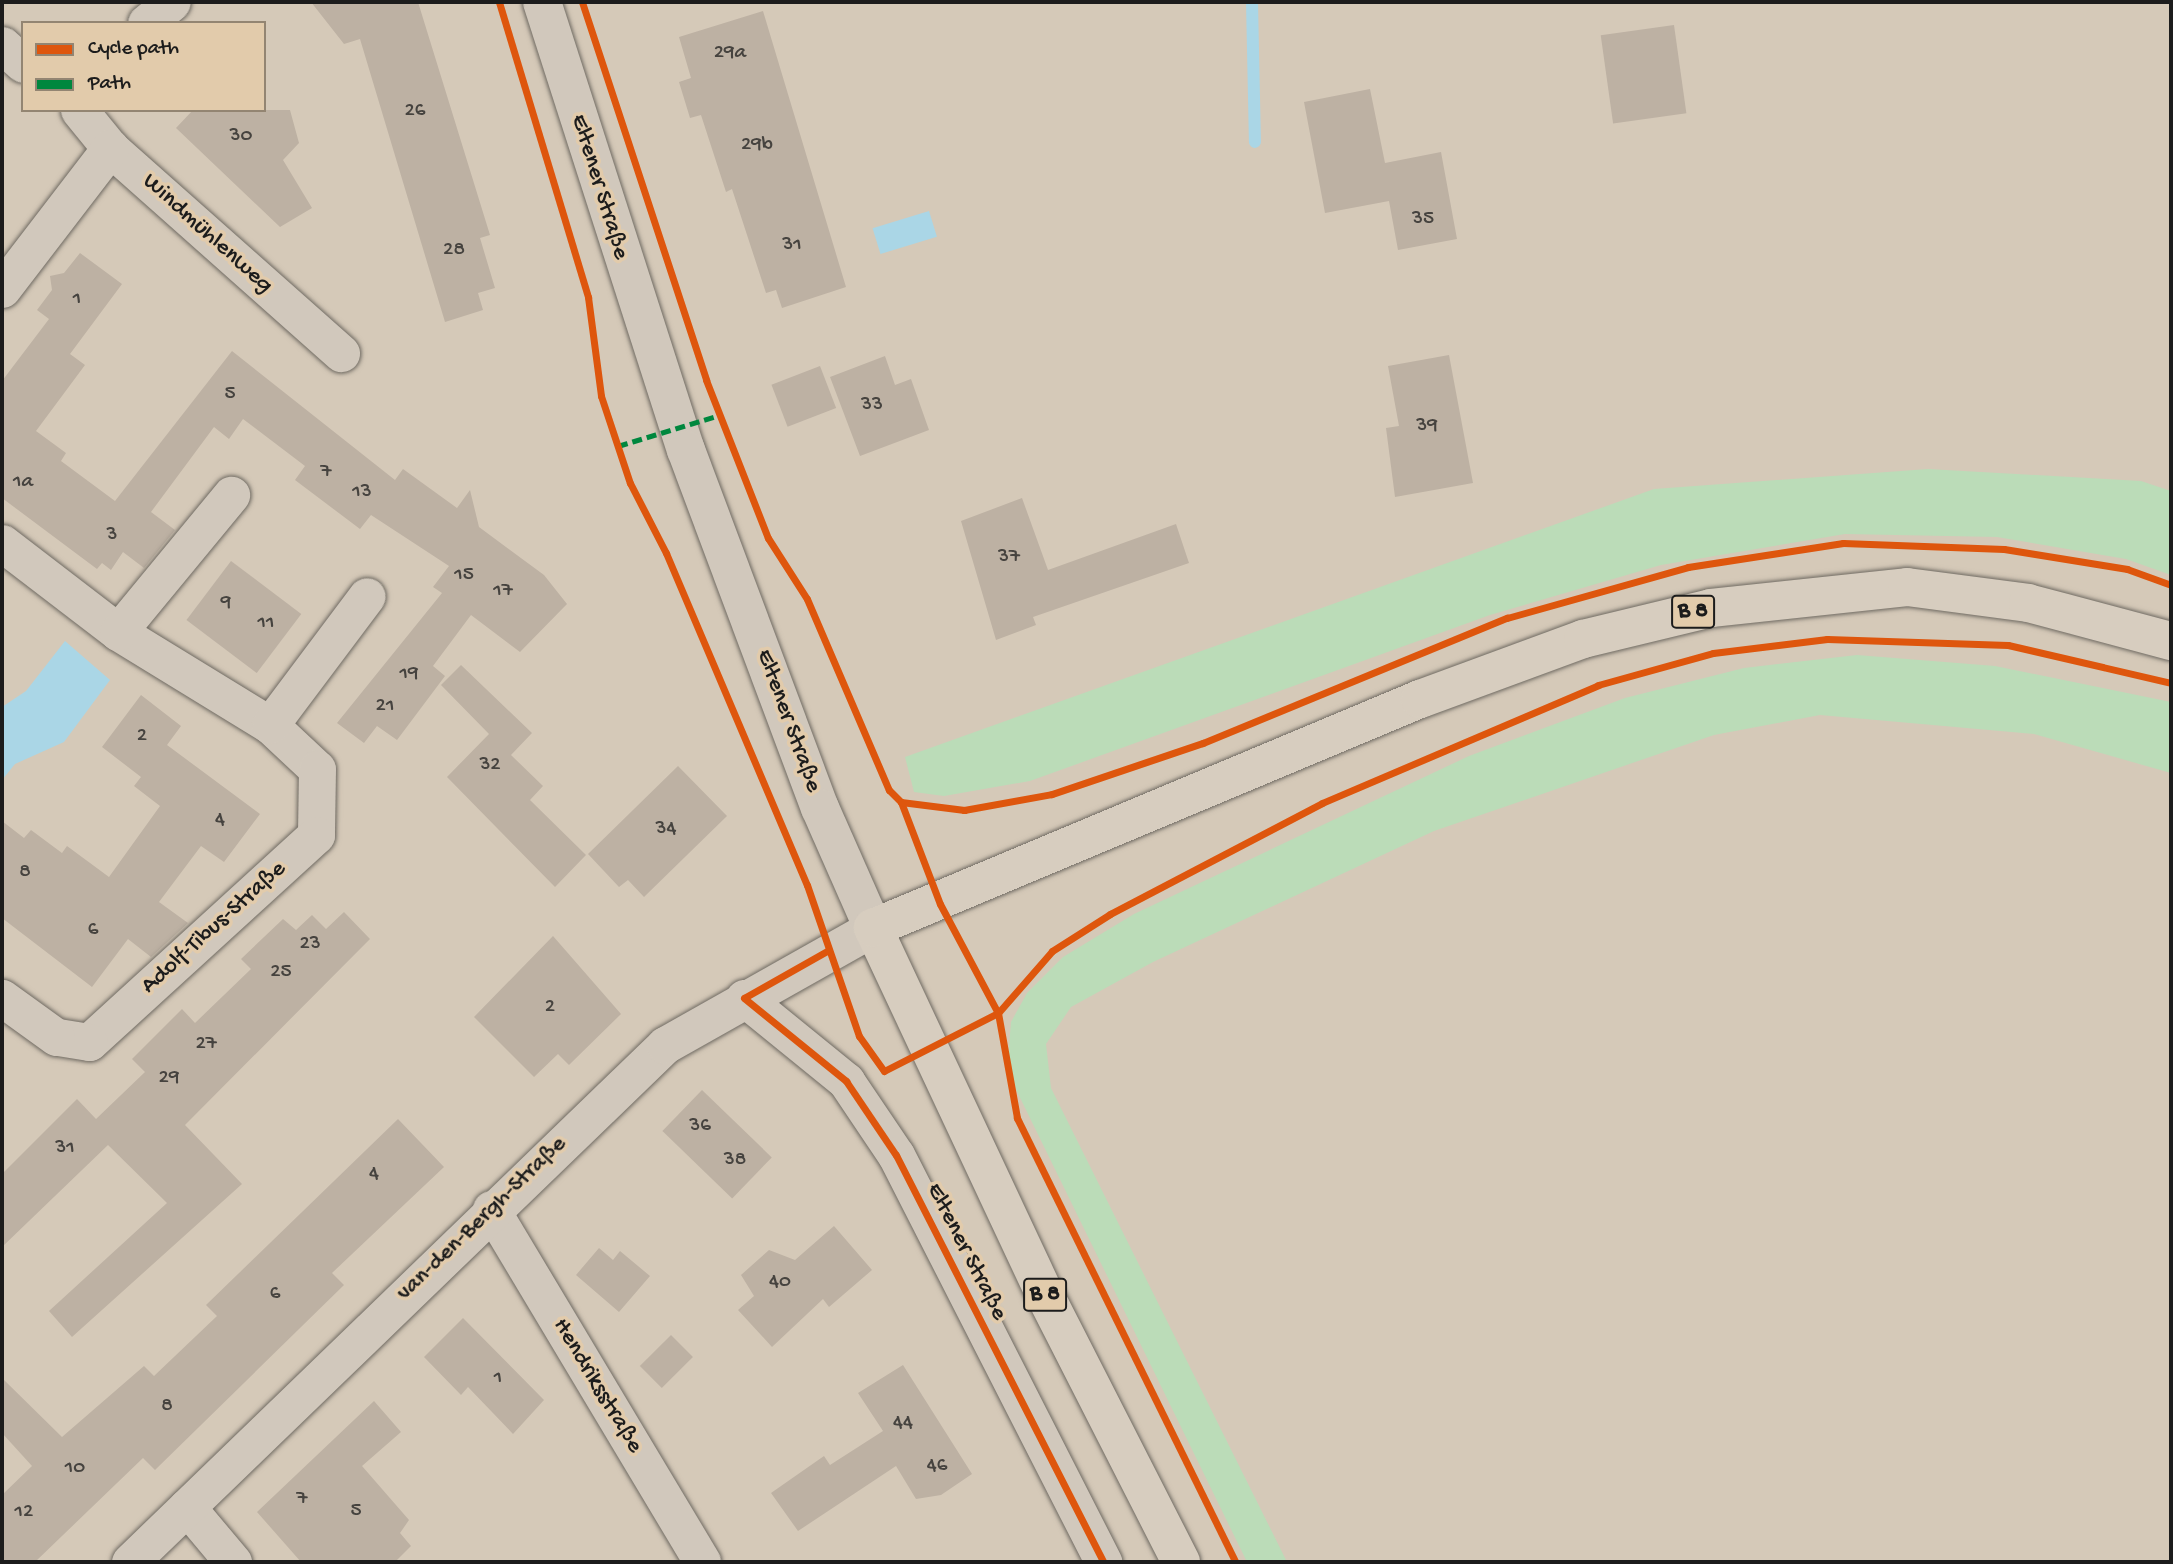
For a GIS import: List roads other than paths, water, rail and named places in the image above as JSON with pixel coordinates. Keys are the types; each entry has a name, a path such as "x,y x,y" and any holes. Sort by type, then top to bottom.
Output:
{"main road":[{"name":"Eltener Straße","path":"541,2 686,450 820,808 873,928 1046,1297 1181,1562"},
{"name":"B 8","path":"873,928 1420,699 1583,639 1711,608 1907,587 2028,603 2171,641"}],"street":[{"path":"148,21 172,2"},
{"path":"2,45 21,62"},
{"name":"Windmühlenweg","path":"81,112 110,148 341,353"},
{"path":"2,289 110,148"},
{"path":"118,632 231,495"},
{"name":"Adolf-Tibus-Straße","path":"2,543 118,632 270,725 317,768 316,835 89,1042 55,1037 2,998"},
{"path":"270,725 367,596"},
{"name":"van-den-Bergh-Straße","path":"130,1562 491,1209 665,1045 744,998 873,928"},
{"name":"Eltener Straße","path":"744,998 846,1081 896,1155 1103,1562"},
{"name":"Hendriksstraße","path":"491,1209 702,1562"},
{"path":"187,1507 233,1562"}],"water":[{"path":"929,211 937,237 880,254 873,228"},
{"path":"65,641 110,680 64,742 15,764 2,780 2,707 26,691"}],"waterway":[{"path":"1252,2 1255,142"}]}
